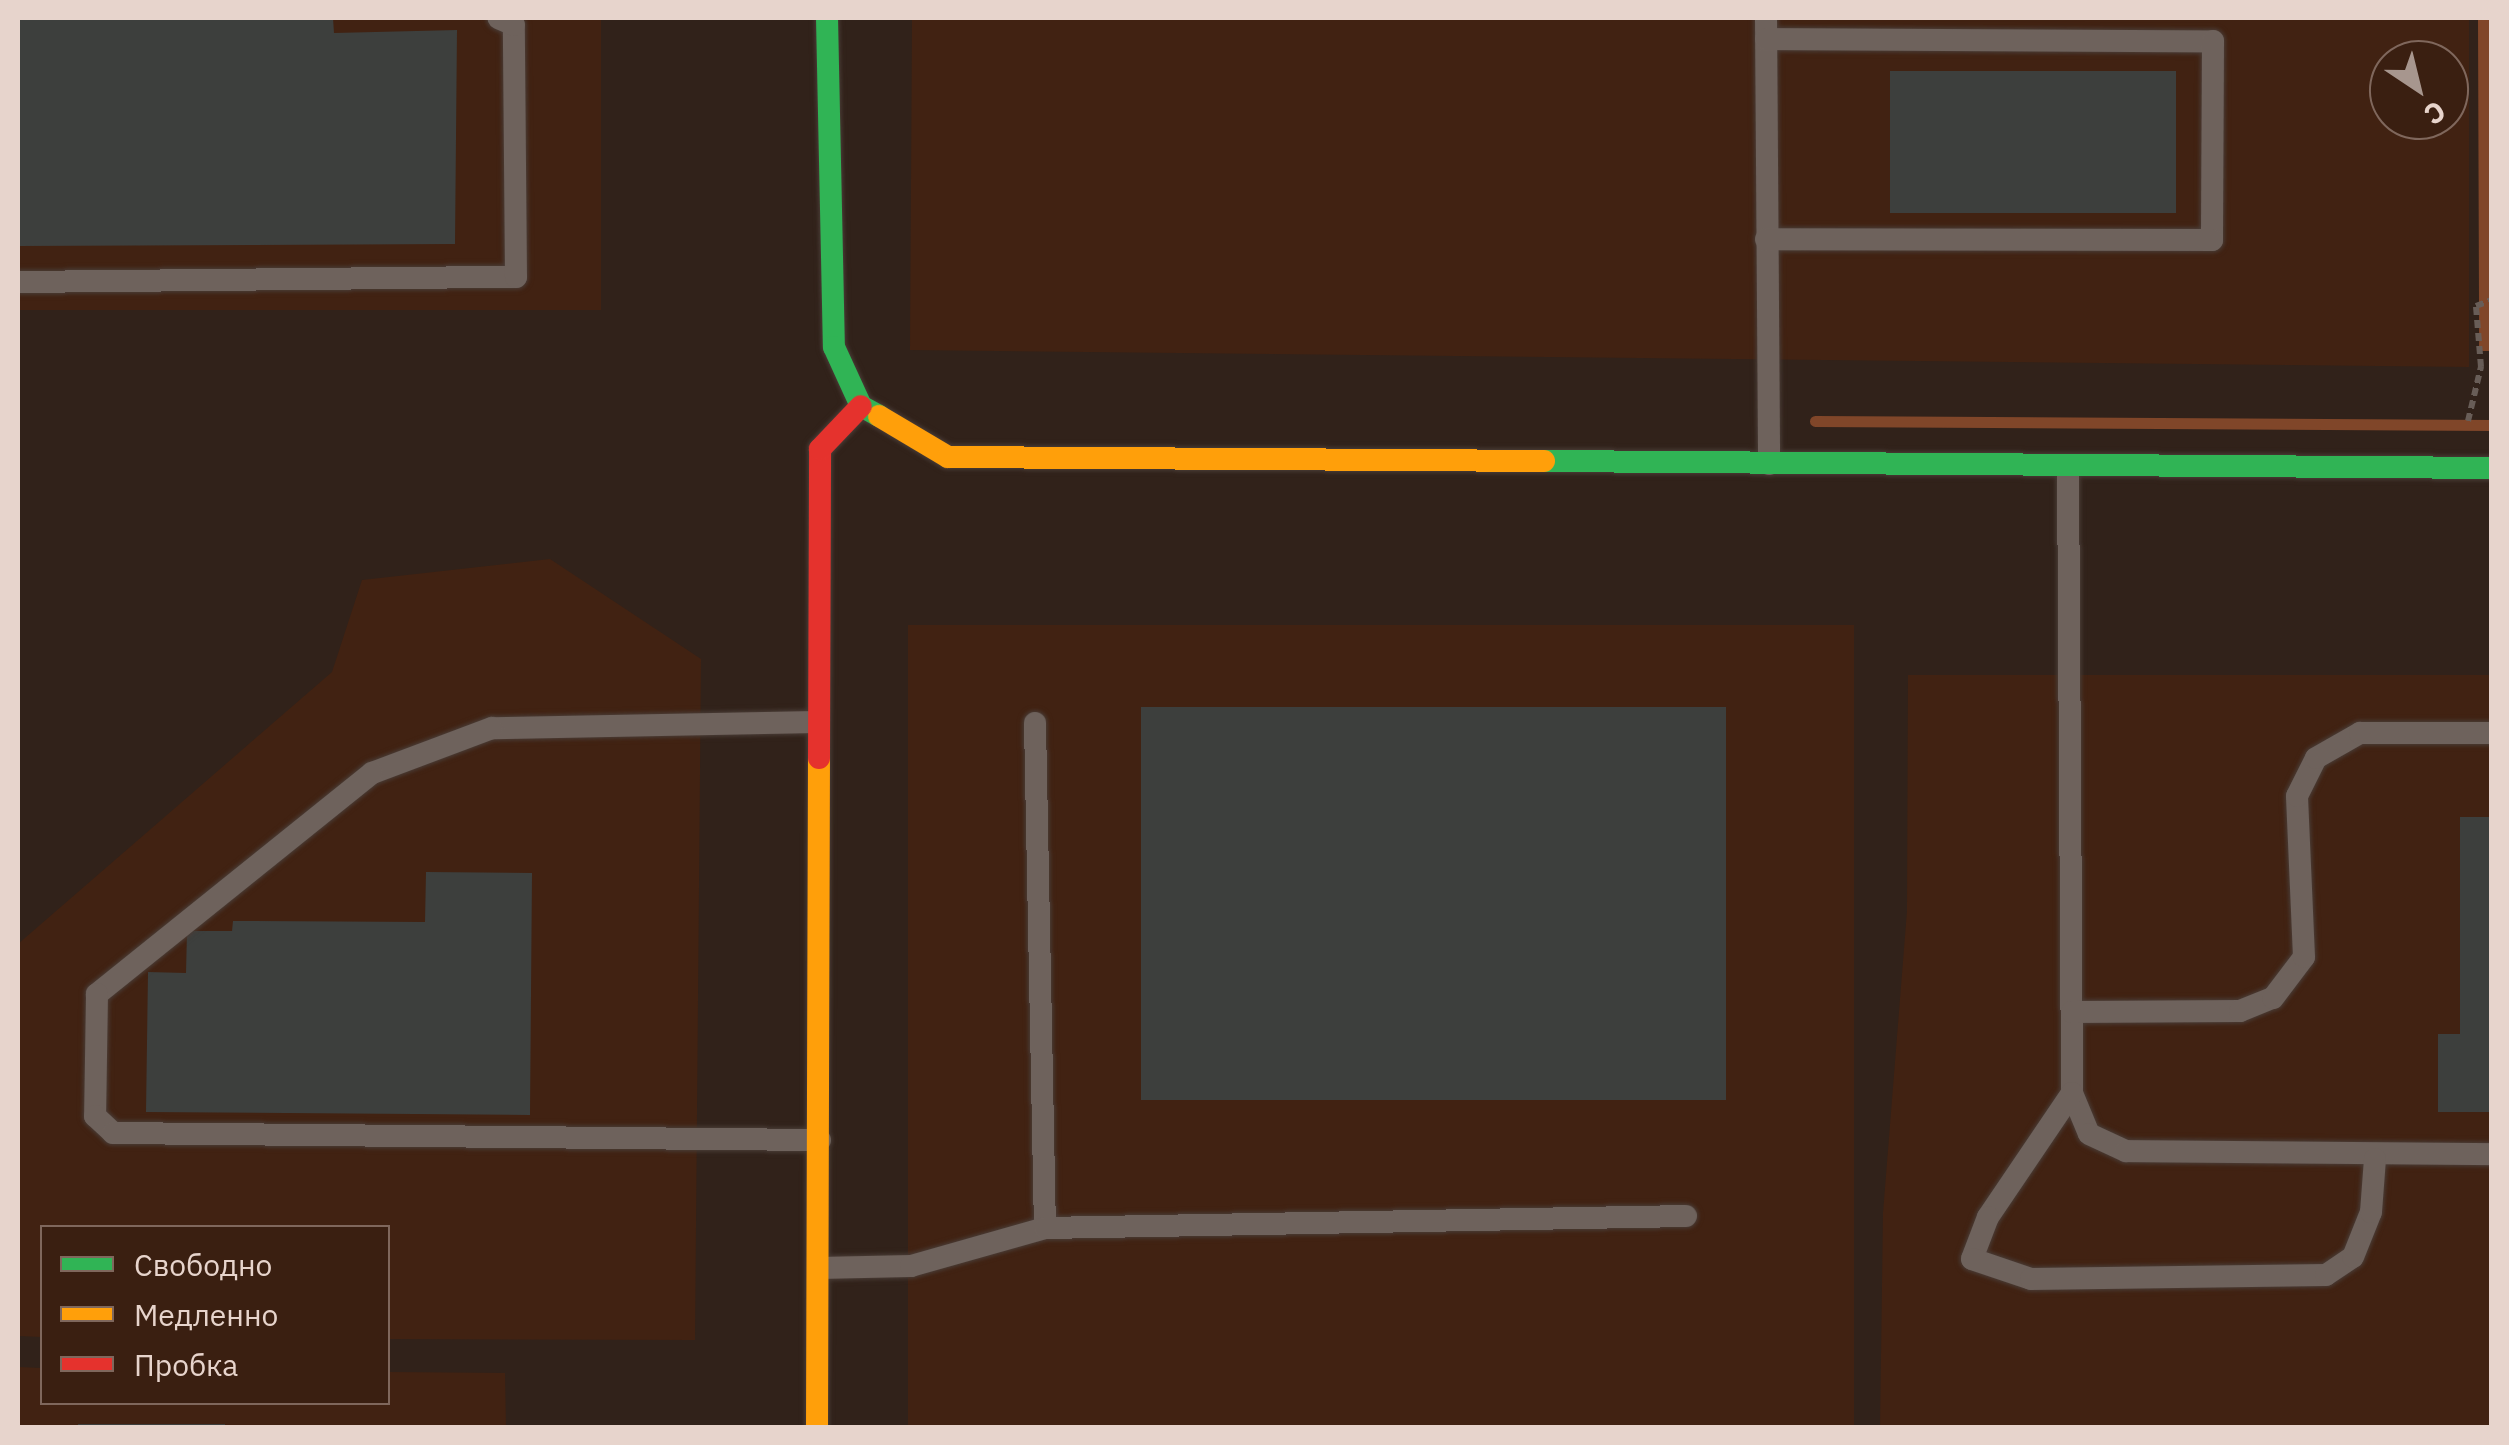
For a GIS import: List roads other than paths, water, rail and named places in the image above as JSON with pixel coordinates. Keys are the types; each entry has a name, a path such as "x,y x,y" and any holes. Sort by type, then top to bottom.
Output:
{"street":[{"path":"827,18 834,346 860,406 948,457 1769,466 2492,468"},
{"path":"817,1428 820,449 860,406"}],"lane":[{"path":"18,282 516,277 514,24 498,18"},
{"path":"1766,238 2212,240 2214,41 1766,28 1766,238 1769,466"},
{"path":"2068,466 2072,1094 2088,1134 2126,1151 2374,1158 2492,1154"},
{"path":"818,722 492,728 372,774 97,994 95,1116 113,1133 820,1140"},
{"path":"1035,723 1045,1228"},
{"path":"2072,1012 2240,1011 2272,998 2304,957 2298,796 2316,758 2360,733 2492,734"},
{"path":"2072,1094 1988,1217 1972,1259 2031,1279 2326,1275 2352,1257 2365,1227 2374,1158"},
{"path":"819,1268 911,1266 1045,1228 1686,1216"}],"waterway":[{"path":"2483,18 2484,345 2492,345"},
{"path":"1815,421 2492,425"}]}
